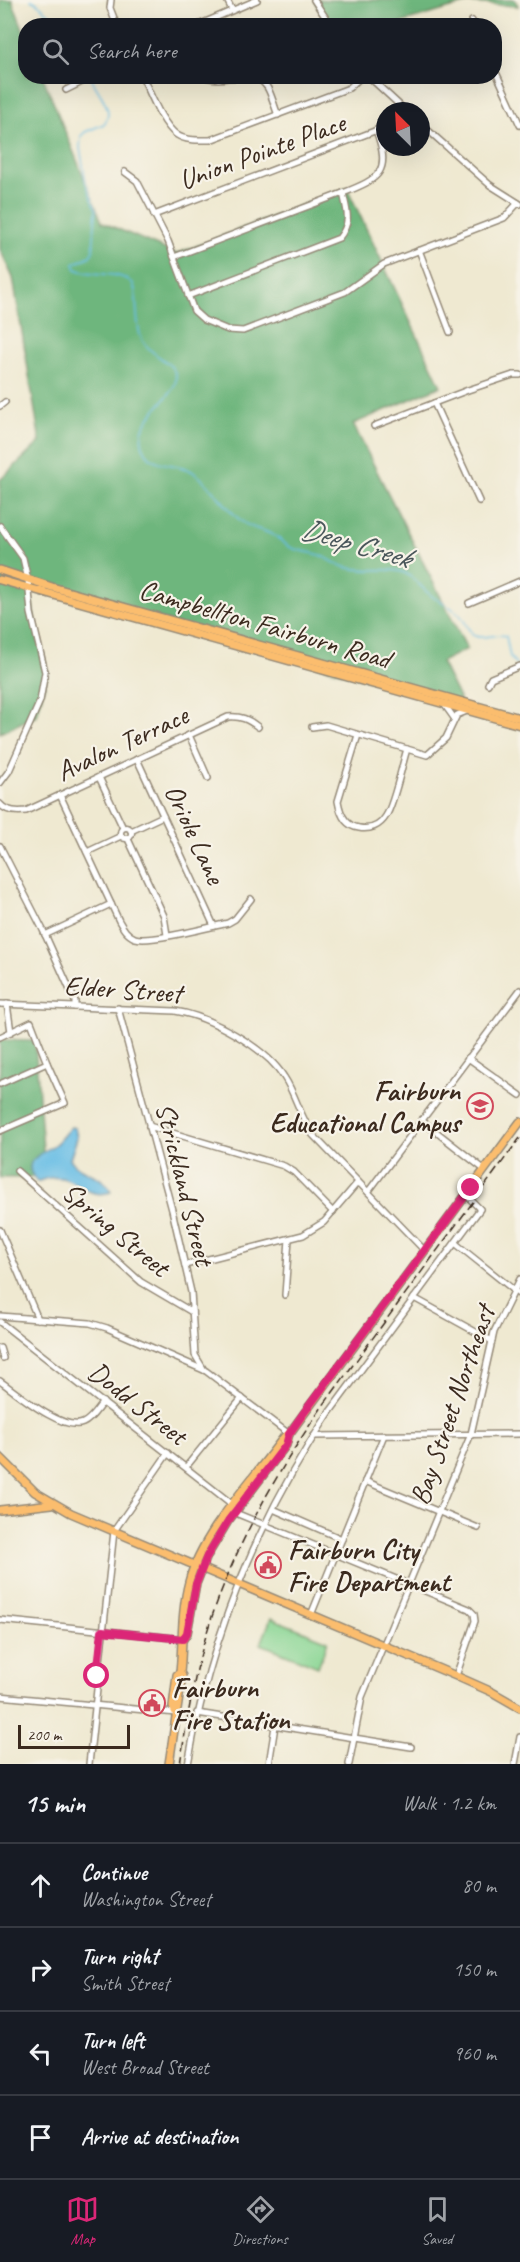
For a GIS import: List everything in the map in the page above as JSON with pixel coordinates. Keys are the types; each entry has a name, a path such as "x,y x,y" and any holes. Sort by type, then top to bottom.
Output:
{"main road":[{"name":"Campbellton Fairburn Road","path":"0,570 28,580 520,718"},
{"name":"Campbellton Fairburn Road","path":"0,580 520,725"},
{"path":"169,1764 176,1713 173,1707 177,1675 180,1673 188,1589 214,1530 234,1509 284,1437 289,1434 520,1122"},
{"path":"0,1457 19,1478 52,1504 456,1676 520,1708"},
{"path":"0,1510 52,1504"}],"street":[{"path":"111,0 110,8 114,18"},
{"path":"227,0 232,10"},
{"path":"214,18 256,0"},
{"path":"314,0 326,18"},
{"path":"66,90 78,84"},
{"path":"146,84 166,124 177,135 193,141 210,140 349,88 353,84"},
{"path":"264,84 278,115"},
{"path":"377,84 396,102"},
{"path":"502,84 520,125"},
{"name":"Union Pointe Place","path":"154,215 376,130"},
{"path":"125,172 137,181 154,215 174,256 194,311 204,320 228,330 243,331 345,292 384,264 504,218 519,203 490,185 430,132"},
{"path":"174,256 368,183 378,175 382,167 383,156"},
{"path":"188,297 339,238 344,232 349,217 342,193"},
{"path":"419,250 450,332"},
{"path":"374,426 502,379 520,375"},
{"path":"434,403 479,501"},
{"path":"0,526 22,558 28,580 34,625 44,663 45,682 40,701 18,751 9,771 0,783"},
{"path":"470,603 520,581"},
{"path":"488,684 491,678 520,666"},
{"path":"444,704 454,718"},
{"path":"312,727 326,725 427,755 446,738 454,718 468,711"},
{"name":"Avalon Terrace","path":"1,807 15,812 26,811 228,717 237,716 248,719 258,726"},
{"path":"189,735 208,778"},
{"path":"358,735 338,801 339,810 345,820 355,828 367,829 379,825 387,815 407,749"},
{"name":"Oriole Lane","path":"137,759 214,926"},
{"path":"99,777 123,828"},
{"path":"60,795 124,930 134,938 148,939 228,923 235,919 251,899"},
{"path":"131,831 164,816"},
{"path":"123,828 131,831"},
{"path":"121,836 123,828"},
{"path":"128,838 131,836 131,831"},
{"path":"87,852 121,836 128,838 164,916 167,935"},
{"path":"0,846 45,935 75,1007"},
{"path":"45,935 111,904"},
{"path":"368,1192 520,990"},
{"name":"Elder Street","path":"0,1004 175,1011 191,1014 216,1024 260,1052 273,1064 285,1078 303,1119 313,1135 425,1251"},
{"path":"7,1004 11,1032"},
{"name":"Strickland Street","path":"118,1008 185,1265 195,1355 204,1370"},
{"path":"0,1037 31,1022 65,1103 0,1131"},
{"path":"468,1058 520,1095"},
{"path":"0,1084 47,1063"},
{"path":"421,1120 485,1170"},
{"path":"149,1126 284,1166 294,1172 333,1212"},
{"name":"Spring Street","path":"17,1171 141,1282 192,1312"},
{"path":"185,1265 290,1239 314,1229 333,1212 358,1182"},
{"path":"188,1764 197,1713 213,1653 264,1525 314,1436 480,1209 466,1195"},
{"path":"0,1230 38,1319"},
{"path":"285,1295 290,1239"},
{"path":"455,1243 520,1294"},
{"name":"Bay Street Northeast","path":"349,1764 362,1697 471,1434 492,1341 498,1323 520,1279"},
{"path":"414,1298 492,1341"},
{"path":"0,1316 98,1325 204,1370 289,1434"},
{"name":"Dodd Street","path":"0,1322 186,1467 248,1519 469,1609 474,1614 475,1621 456,1676"},
{"path":"0,1348 3,1358"},
{"path":"0,1381 44,1411 73,1424 86,1421 103,1402"},
{"path":"186,1467 242,1398"},
{"path":"314,1436 520,1434"},
{"path":"311,1615 384,1435"},
{"path":"89,1764 114,1531 168,1454"},
{"path":"365,1481 478,1528"},
{"path":"273,1509 342,1539"},
{"path":"0,1620 183,1639"},
{"path":"0,1696 176,1713"},
{"path":"197,1713 411,1747"},
{"path":"269,1764 275,1726"},
{"path":"515,1764 520,1737"}],"green space":[{"path":"0,0 12,0 19,18 18,84 46,84 102,222 176,254 347,188 441,386 353,424 467,649 441,662 464,708 29,581 37,636 48,672 37,715 0,733 0,480 40,442 13,278 0,249"},
{"path":"314,0 515,0 518,6 468,3 418,18 324,18"},
{"path":"0,1040 35,1041 45,1177 0,1178"},
{"path":"271,1618 328,1641 318,1667 261,1644"}],"water":[{"path":"71,1127 75,1128 77,1138 70,1159 79,1168 103,1181 111,1192 101,1194 92,1192 60,1178 37,1182 32,1174 30,1168 34,1159 56,1143"}],"waterway":[{"name":"Deep Creek","path":"31,0 54,18"},
{"name":"Deep Creek","path":"94,84 108,113 104,124 81,136 80,148 86,183 96,209 93,251 90,256 74,264 76,269 82,271 120,276 132,283 142,340 173,368 175,373 174,387 146,422 142,432 142,443 147,454 157,461 190,470 208,485 244,523 273,535 292,548 318,555 350,568 392,570 405,573 433,597 456,612 475,636 506,636 510,657 516,664"}],"railway":[{"path":"180,1764 205,1639 227,1578 254,1518 286,1462 322,1407 520,1138"}],"place":[{"name":"Fairburn Educational Campus","path":"480,1106"},
{"name":"Fairburn City Fire Department","path":"268,1565"},
{"name":"Fairburn Fire Station","path":"152,1703"}],"route":[{"path":"97,1676 102,1631 183,1639 187,1633 196,1584 207,1556 228,1521 286,1445 289,1434 303,1414 471,1188"}]}
